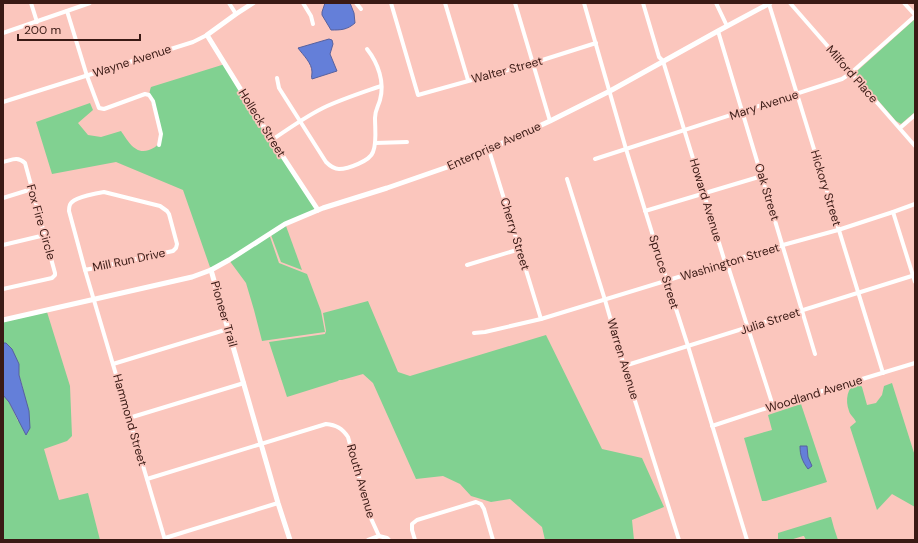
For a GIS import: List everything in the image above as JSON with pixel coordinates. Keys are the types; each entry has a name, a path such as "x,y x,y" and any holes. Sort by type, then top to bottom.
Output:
{"street":[{"path":"31,3 36,22"},
{"path":"3,34 90,3"},
{"path":"229,3 236,14"},
{"name":"Wayne Avenue","path":"3,102 193,42 208,35 253,3"},
{"path":"303,3 311,16 313,24"},
{"path":"356,3 361,9"},
{"name":"Walter Street","path":"391,3 418,95 533,63 596,43"},
{"path":"445,3 468,80"},
{"path":"515,3 550,121"},
{"name":"Spruce Street","path":"584,3 626,150 747,540"},
{"name":"Howard Avenue","path":"643,3 659,57 663,61 685,130 724,259 727,263 773,406"},
{"path":"716,3 727,26"},
{"name":"Milford Place","path":"790,3 915,146"},
{"path":"904,3 915,16"},
{"name":"Enterprise Avenue","path":"211,270 285,224 318,210 388,188 459,163 550,121 610,91 769,4"},
{"name":"Hickory Street","path":"769,4 883,373"},
{"path":"67,11 87,76 99,108 104,109 145,94 149,96 153,101 161,134 158,145"},
{"name":"Mary Avenue","path":"595,159 842,80 915,16"},
{"name":"Oak Street","path":"718,31 815,354"},
{"name":"Holleck Street","path":"208,35 272,140 318,210"},
{"path":"277,78 279,88 326,162 335,168 344,168 369,158 373,152 375,143 375,112 380,100 382,86 380,75 373,57 367,49"},
{"path":"272,140 299,121 322,108 382,86"},
{"path":"900,128 915,115"},
{"path":"375,143 407,142"},
{"name":"Cherry Street","path":"489,150 541,319"},
{"name":"Fox Fire Circle","path":"3,162 16,158 25,163 56,273 52,278 3,289"},
{"path":"645,212 762,176"},
{"name":"Warren Avenue","path":"567,179 679,540"},
{"path":"3,198 32,189"},
{"name":"Mill Run Drive","path":"85,270 173,251 177,244 167,211 160,206 104,192 76,199 71,202 69,211 85,270 94,299"},
{"name":"Washington Street","path":"474,332 485,332 541,319 783,245 838,230 915,204"},
{"path":"893,212 915,282"},
{"path":"3,245 45,235"},
{"path":"467,265 520,249"},
{"name":"Pioneer Trail","path":"3,320 192,277 211,270 290,540"},
{"name":"Julia Street","path":"624,366 914,276"},
{"name":"Hammond Street","path":"94,299 165,539"},
{"path":"113,364 228,329"},
{"name":"Woodland Avenue","path":"712,426 915,363"},
{"path":"129,418 244,383"},
{"name":"Routh Avenue","path":"261,444 326,424 338,426 345,431 370,514 379,536"},
{"path":"147,479 261,444"},
{"path":"415,540 412,524 417,520 476,502 481,504 484,510 493,540"},
{"path":"165,539 278,503"},
{"path":"368,540 379,536 389,540"}],"green space":[{"path":"915,19 915,112 901,124 896,121 857,76 856,72"},
{"path":"225,64 318,210 269,234 279,263 307,274 321,311 325,332 262,341 246,283 229,260 211,270 183,190 116,162 52,174 36,122 90,103 93,110 78,123 88,135 101,137 121,131 129,143 136,149 140,151 149,150 156,146 160,141 159,126 150,95 151,87"},
{"path":"286,226 302,270 281,262 271,235"},
{"path":"368,301 398,372 410,376 546,335 602,449 642,458 664,507 632,520 634,540 545,540 542,527 510,499 491,502 471,496 460,484 443,476 416,479 373,383 363,374 339,380 287,397 269,342 325,334 326,331 323,313"},
{"path":"47,312 70,386 72,436 67,441 44,449 59,500 88,493 100,540 3,540 3,395 9,402 18,421 23,388 19,375 19,364 6,343 3,343 3,322"},
{"path":"857,381 862,387 867,405 876,403 882,395 884,386 892,383 915,456 915,507 892,494 877,510 850,427 856,422 848,407 847,399 851,387"},
{"path":"801,404 827,482 762,501 744,438 772,430 768,415"},
{"path":"831,517 838,540 806,540 803,536 790,540 778,540 778,533"}],"water":[{"path":"325,3 350,3 354,13 355,23 344,29 331,30 322,15"},
{"path":"329,39 332,40 333,44 330,54 337,71 312,79 311,65 298,48"},
{"path":"3,343 6,343 12,349 19,364 19,375 29,411 30,428 26,435 9,402 3,395"},
{"path":"800,446 807,446 808,457 812,466 808,469 802,458"}]}
